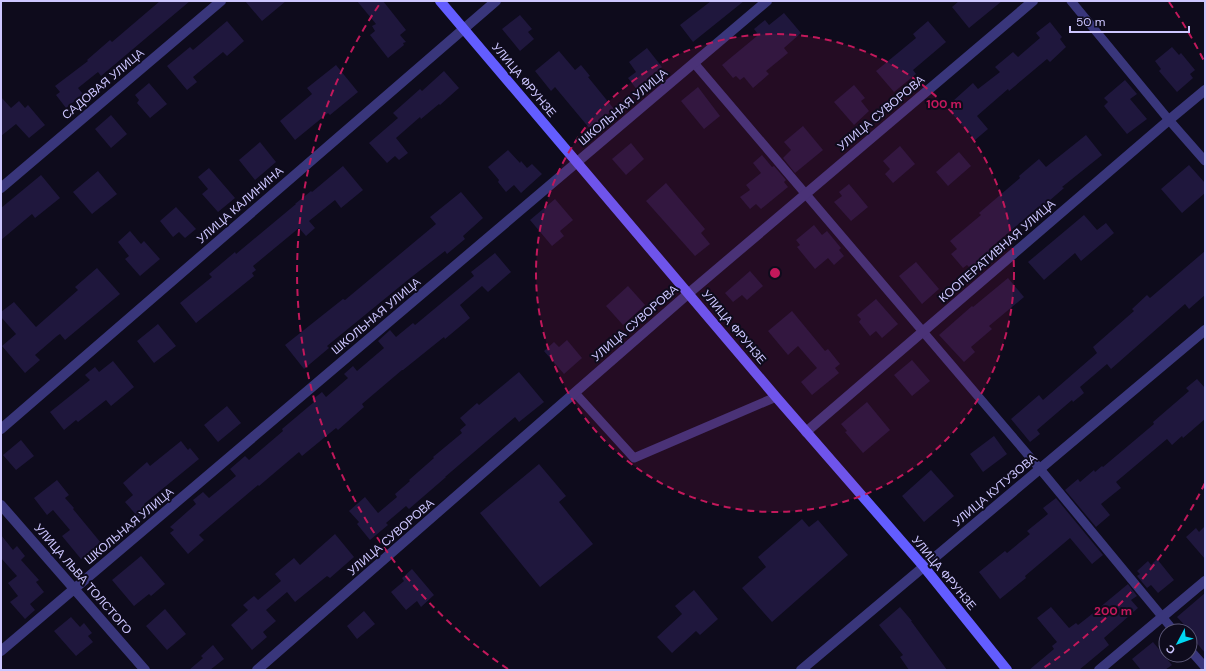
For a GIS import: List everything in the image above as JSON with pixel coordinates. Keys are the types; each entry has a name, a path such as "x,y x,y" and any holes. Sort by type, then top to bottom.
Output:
{"street":[{"name":"САДОВАЯ УЛИЦА","path":"1,188 221,1"},
{"name":"УЛИЦА ФРУНЗЕ","path":"440,1 776,397 924,567 1004,669"},
{"name":"УЛИЦА КАЛИНИНА","path":"1,429 496,1"},
{"name":"ШКОЛЬНАЯ УЛИЦА","path":"1,651 767,1"},
{"name":"УЛИЦА СУВОРОВА","path":"257,670 689,293 1033,1"},
{"name":"КООПЕРАТИВНАЯ УЛИЦА","path":"806,432 1205,90"},
{"name":"УЛИЦА КУТУЗОВА","path":"801,670 1205,330"},
{"name":"УЛИЦА ЛЬВА ТОЛСТОГО","path":"1,505 145,670"},
{"path":"1099,670 1205,581"}],"lane":[{"path":"1071,1 1169,120 1205,161"},
{"path":"694,63 1040,469 1167,623"},
{"path":"575,393 634,458 776,397"},
{"path":"1198,659 1205,667"}],"building":[{"path":"160,1 190,1 101,76 98,72 78,88 83,94 66,108 56,95 60,92 55,86 88,61 87,60 110,40 112,42"},
{"path":"245,1 286,1 262,21"},
{"path":"357,1 383,1 406,30 400,35 406,42 403,43 404,45 388,58 370,35 375,31 372,26 376,24"},
{"path":"711,1 744,1 693,42 680,25"},
{"path":"959,1 1002,1 969,28 952,7"},
{"path":"784,13 801,33 784,48 788,53 766,71 769,74 753,88 744,77 740,80 736,76 733,78 722,65 757,36 754,29 765,20 769,25"},
{"path":"520,15 532,29 528,32 534,39 520,51 502,29"},
{"path":"227,21 244,41 227,56 223,52 193,77 197,82 187,90 167,66 190,47 193,50"},
{"path":"928,21 946,42 913,70 916,74 894,92 876,71 916,38 913,34"},
{"path":"1050,22 1062,37 1060,39 1066,47 1050,62 1047,59 1009,91 1008,89 977,116 988,129 975,140 950,111 957,106 953,101 973,83 978,89 1000,72 995,67 1013,52 1018,57 1040,38 1036,33"},
{"path":"1172,47 1179,55 1181,53 1195,70 1190,74 1193,78 1177,92 1159,71 1161,69 1155,61"},
{"path":"647,48 662,67 648,78 654,85 641,95 628,78 636,72 629,62"},
{"path":"559,51 575,70 581,65 590,76 588,77 614,109 590,129 555,87 551,91 535,71"},
{"path":"336,65 358,92 330,115 328,113 295,140 280,121 312,94 307,88"},
{"path":"444,71 459,88 440,105 439,104 421,119 420,117 396,138 408,153 399,160 395,156 387,163 369,143 398,118 393,113 420,89 422,91"},
{"path":"1125,80 1137,94 1130,99 1147,119 1127,134 1104,106 1108,102 1104,98"},
{"path":"149,83 167,104 150,118 137,103 139,100 135,95"},
{"path":"854,85 865,98 861,101 869,111 854,125 834,102"},
{"path":"698,87 720,116 704,129 681,101"},
{"path":"1,97 11,108 19,101 25,108 28,105 45,125 29,138 16,124 1,136"},
{"path":"111,115 127,134 111,148 95,129"},
{"path":"803,126 823,150 795,173 783,158 791,150 784,142"},
{"path":"1086,135 1102,155 1062,187 1064,188 1041,208 1040,206 989,249 992,253 972,270 967,265 963,268 951,254 957,249 950,241 981,215 979,213 1020,178 1019,176 1039,159 1046,167"},
{"path":"260,142 276,162 255,180 239,160"},
{"path":"631,143 644,159 626,175 612,159"},
{"path":"900,146 915,164 893,183 885,174 890,169 883,161"},
{"path":"508,150 527,168 532,164 542,174 521,193 514,185 506,192 498,182 499,180 488,167"},
{"path":"959,152 971,166 948,186 936,172"},
{"path":"762,155 786,180 784,182 788,187 761,209 756,204 750,209 740,197 750,190 746,185 761,173 753,163"},
{"path":"1189,165 1205,183 1205,193 1182,213 1161,189"},
{"path":"343,166 363,190 341,208 335,200 309,221 315,228 306,236 299,228 253,266 256,270 252,273 254,276 196,323 180,303 212,277 209,274 235,252 236,254"},
{"path":"209,168 235,198 218,212 202,194 208,189 198,177"},
{"path":"98,171 117,194 92,214 73,192"},
{"path":"41,175 60,198 35,218 32,214 1,240 1,208"},
{"path":"666,183 705,229 701,233 710,244 695,256 646,201"},
{"path":"849,184 868,207 851,221 834,202 842,196 839,192"},
{"path":"461,192 483,218 463,236 465,239 447,254 445,251 409,279 327,346 329,348 304,369 285,345 343,299 345,300 436,224 430,217"},
{"path":"555,199 573,220 560,231 564,236 552,246 530,220"},
{"path":"176,207 196,229 185,238 179,232 173,237 160,221"},
{"path":"1084,215 1097,230 1106,223 1114,233 1081,261 1075,253 1044,280 1028,262"},
{"path":"814,225 822,235 827,231 841,248 839,250 844,256 834,265 828,258 815,269 797,247 800,245 796,240"},
{"path":"130,231 141,244 144,241 160,259 140,276 125,259 129,256 118,242"},
{"path":"1205,251 1205,295 1189,309 1185,304 1111,369 1107,364 1080,387 1084,393 1073,402 1072,400 1037,430 1040,434 1030,442 1011,419 1039,395 1043,400 1097,353 1093,347 1134,311 1132,309 1147,295 1150,298"},
{"path":"495,253 511,272 488,292 482,286 460,305 470,318 445,339 444,337 402,370 362,404 364,407 338,430 336,428 302,456 299,452 259,486 258,485 199,535 204,540 188,554 170,533 174,530 170,527 196,504 193,500 203,492 209,498 236,476 230,469 245,456 249,460 283,431 282,429 314,402 312,400 322,392 326,397 348,378 344,374 353,366 357,371 384,348 378,341 390,330 396,337 413,323 415,325 474,276 471,272"},
{"path":"916,262 939,289 922,304 899,276"},
{"path":"97,268 120,294 65,340 60,334 57,336 35,355 40,360 25,373 2,346 16,334 1,317 1,312 14,302 36,327 78,290 75,287"},
{"path":"750,271 763,286 747,300 742,295 733,302 725,293"},
{"path":"1008,278 1024,297 989,326 992,329 971,347 975,352 964,362 939,335 972,306 973,307"},
{"path":"628,286 645,305 623,325 606,306"},
{"path":"876,299 898,324 882,338 876,331 870,336 859,322 861,319 857,315"},
{"path":"792,311 825,351 828,349 840,364 835,368 839,373 812,395 801,382 817,368 798,346 788,355 768,331"},
{"path":"158,324 176,346 154,363 137,341"},
{"path":"567,340 582,358 564,374 544,351 554,342 559,347"},
{"path":"912,360 930,381 912,396 894,375"},
{"path":"113,361 134,387 111,406 106,400 78,422 76,420 64,430 50,412 90,380 85,375 95,367 99,372"},
{"path":"519,372 544,402 519,422 515,417 409,509 406,506 386,523 388,525 370,540 357,524 359,522 349,511 365,497 378,513 397,497 395,494 434,458 433,457 462,433 460,430 466,425 460,418 477,403 479,405"},
{"path":"1197,379 1205,388 1205,419 1183,438 1182,436 1172,445 1167,439 1116,482 1121,488 1101,504 1110,515 1096,527 1065,490 1078,479 1080,482 1094,470 1095,472 1102,466 1103,467 1154,424 1153,422 1189,391 1186,388"},
{"path":"867,402 890,430 863,453 845,432 847,431 841,424"},
{"path":"227,406 241,423 218,442 204,425"},
{"path":"994,436 1007,454 983,472 970,454"},
{"path":"21,440 34,456 16,470 3,455"},
{"path":"181,441 188,450 190,448 199,459 144,504 148,508 138,517 125,502 133,495 123,483 147,462 150,466"},
{"path":"539,464 566,496 559,502 593,544 540,587 480,513"},
{"path":"931,470 954,496 924,522 902,496"},
{"path":"57,480 69,495 65,498 101,543 81,559 62,536 70,530 53,510 47,515 34,498"},
{"path":"1056,498 1103,555 1092,564 1070,538 1025,576 1026,578 1000,599 979,572 1005,551 1007,553 1030,534 1027,531 1048,514 1043,508"},
{"path":"802,519 809,527 818,520 848,555 772,622 742,588 766,567 758,557"},
{"path":"1205,526 1205,559 1186,537 1196,528 1199,532"},
{"path":"335,534 354,557 330,578 327,576 295,602 287,592 266,610 276,621 263,632 267,637 252,650 231,625 248,610 243,605 254,596 258,600 281,581 275,574 294,558 300,565"},
{"path":"1,535 13,550 17,546 25,556 21,560 39,580 36,582 44,592 30,604 35,610 25,619 10,602 18,596 8,583 17,576 1,558"},
{"path":"141,556 165,584 151,596 149,594 134,606 112,580"},
{"path":"1157,559 1174,580 1158,593 1151,585 1147,588 1137,576 1140,574 1137,571 1148,561 1151,565"},
{"path":"412,569 434,595 421,607 417,601 406,610 391,592 404,581 402,578"},
{"path":"1128,584 1137,596 1131,600 1138,608 1104,638 1109,645 1079,670 1029,670 1054,649 1052,646 1057,642 1037,618 1051,607 1069,628 1076,623 1078,625"},
{"path":"694,590 718,619 700,635 696,631 672,653 657,637 682,614 675,606"},
{"path":"1205,593 1205,653 1198,644 1198,623 1183,623 1177,617"},
{"path":"900,607 912,621 947,670 909,670 900,657 903,655 879,625"},
{"path":"165,609 186,634 167,650 146,626"},
{"path":"364,611 375,624 357,639 347,626"},
{"path":"71,617 80,627 84,623 92,633 88,636 93,642 76,656 54,631"},
{"path":"1153,642 1158,648 1158,663 1170,663 1172,665 1165,670 1141,670 1132,659"},
{"path":"213,645 224,659 210,670 189,670 203,658 201,656"}]}
